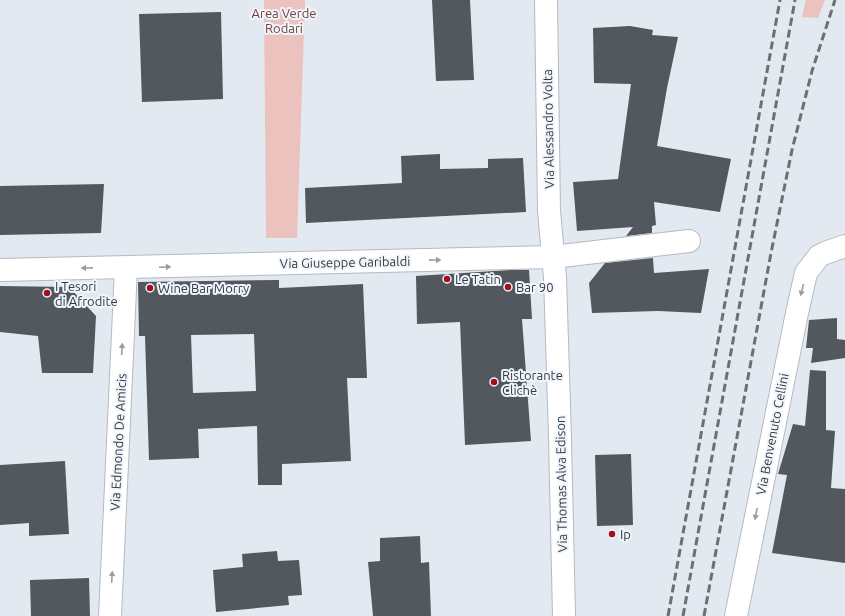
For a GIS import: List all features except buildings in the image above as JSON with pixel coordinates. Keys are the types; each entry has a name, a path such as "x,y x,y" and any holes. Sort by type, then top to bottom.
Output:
{"street":[{"name":"Via Alessandro Volta","path":"546,0 549,211 553,257"},
{"name":"Via Giuseppe Garibaldi","path":"0,270 553,257 689,241"},
{"name":"Via Benvenuto Cellini","path":"736,616 801,290 806,273 819,256 845,246"},
{"name":"Via Thomas Alva Edison","path":"553,257 560,430 564,616"},
{"name":"Via Edmondo De Amicis","path":"110,616 126,268"}],"green space":[{"name":"Area Verde Rodari","path":"264,0 305,0 297,238 266,238"},
{"path":"806,0 825,0 818,18 802,17"}],"railway":[{"path":"668,616 780,0"},
{"path":"683,616 795,0"},
{"path":"704,616 771,253 792,150 812,71 835,0"}],"place":[{"name":"Le Tatin","path":"447,279"},
{"name":"Bar 90","path":"508,287"},
{"name":"Wine Bar Morry","path":"150,288"},
{"name":"I Tesori di Afrodite","path":"47,293"},
{"name":"Ristorante Clichè","path":"494,382"},
{"name":"Ip","path":"612,534"}]}
